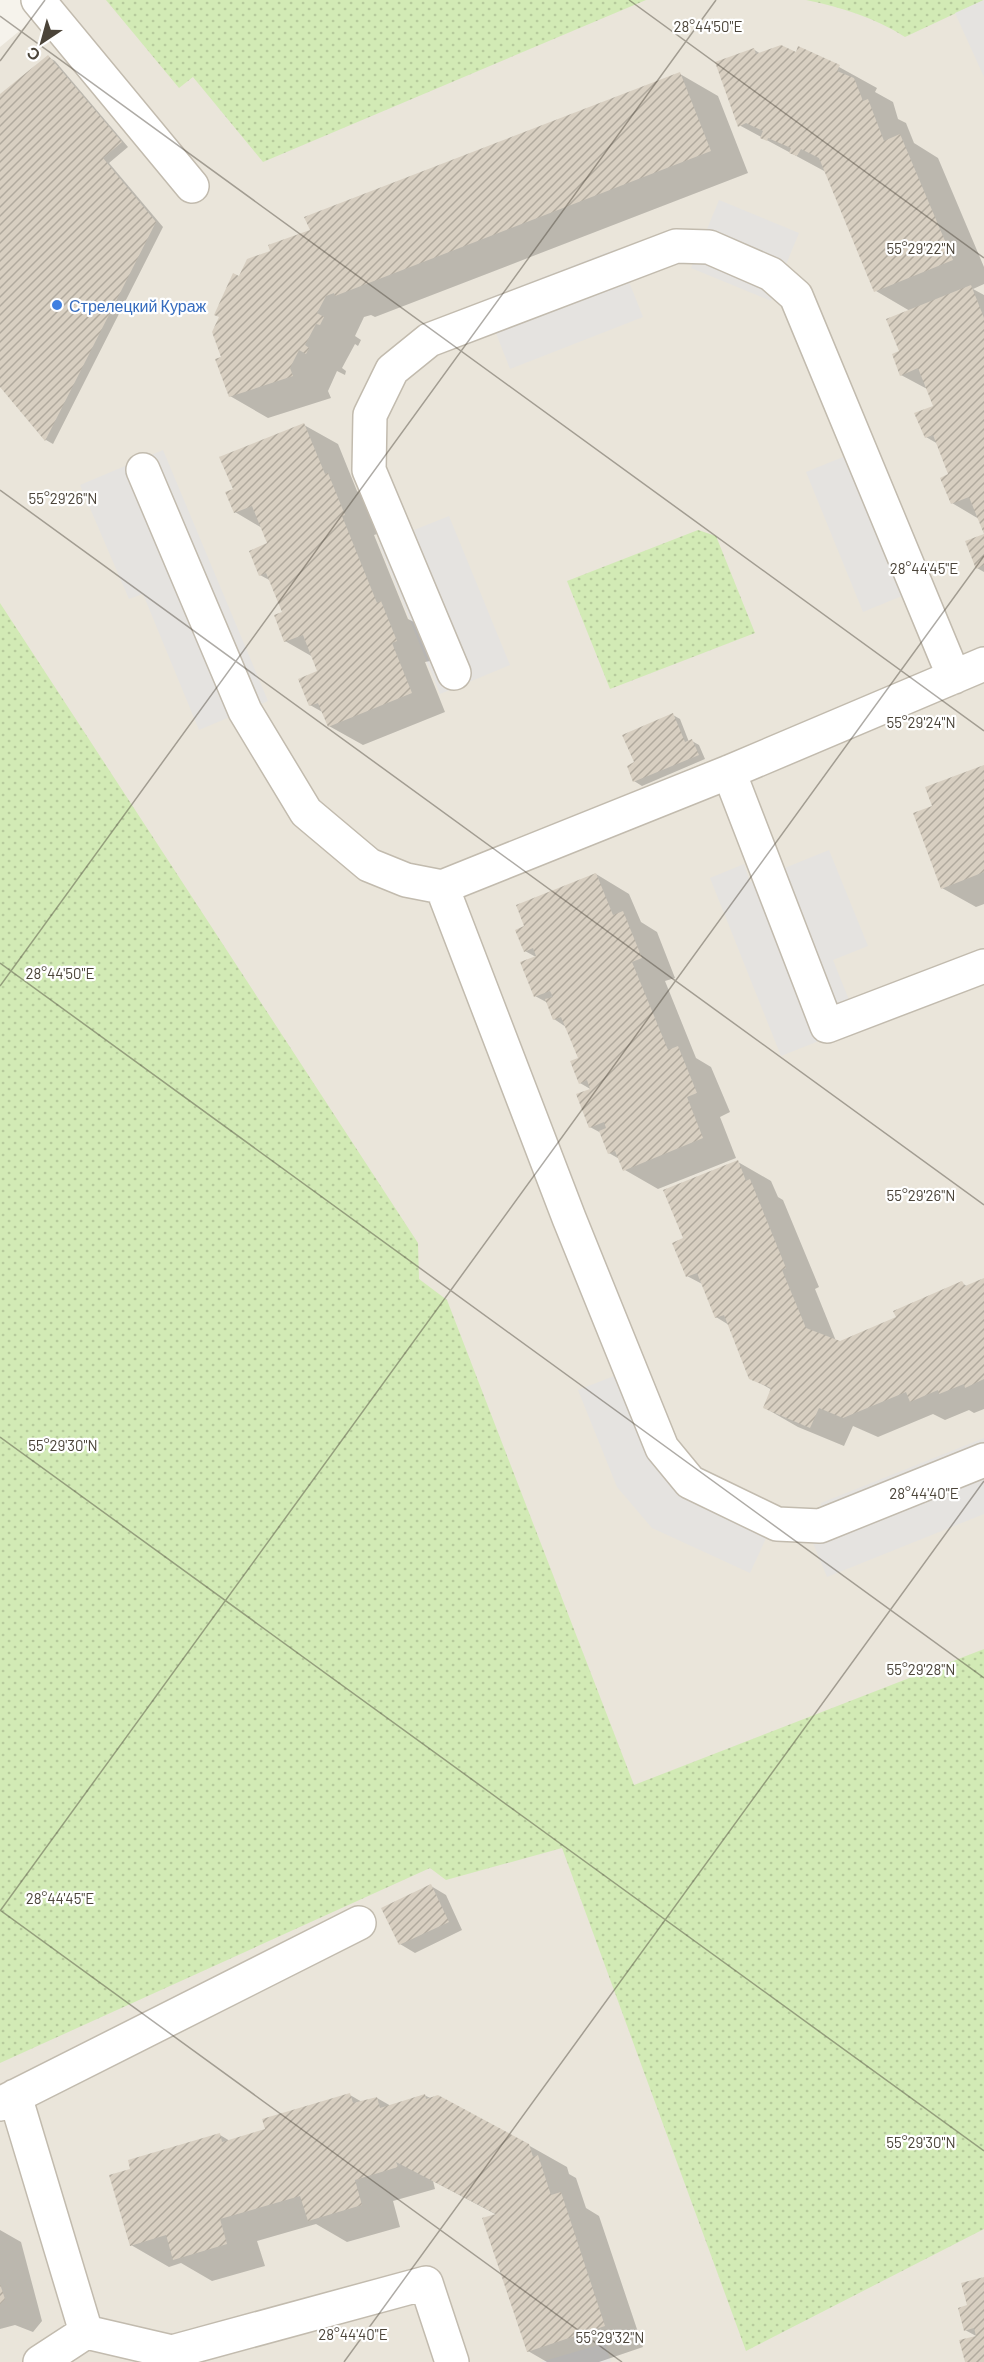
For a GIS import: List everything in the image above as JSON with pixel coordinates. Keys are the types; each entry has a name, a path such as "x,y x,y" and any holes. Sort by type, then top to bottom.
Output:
{"lane":[{"path":"38,0 192,186"},
{"path":"454,672 369,470 370,416 392,370 429,340 676,246 708,247 771,273 796,296 954,677"},
{"path":"143,470 245,711 306,812 369,865 406,880 442,887 729,772 984,664"},
{"path":"729,772 827,1026 984,966"},
{"path":"442,887 565,1207 662,1448 690,1482 777,1524 820,1526 984,1460"},
{"path":"86,2332 8,2100 359,1923"},
{"path":"40,2362 86,2332 172,2352 426,2283 452,2362"}],"shaded area":[{"path":"57,0 984,0 984,2362 0,2362 0,47"},
{"path":"984,0 984,77 955,13"},
{"path":"719,200 799,233 771,301 691,268"},
{"path":"616,249 643,317 510,369 483,300"},
{"path":"875,444 931,584 863,612 806,472"},
{"path":"163,450 268,701 199,730 143,594 129,599 80,485"},
{"path":"449,516 510,665 440,694 379,544"},
{"path":"829,850 868,946 833,960 859,1025 781,1056 710,878 744,864 750,882"},
{"path":"645,1364 680,1451 693,1466 780,1508 750,1573 652,1528 617,1487 578,1390"},
{"path":"984,1438 984,1514 827,1577 813,1543 821,1503"},
{"path":"605,2343 611,2362 541,2362"}],"green space":[{"path":"106,0 646,0 263,162 193,77 179,88"},
{"path":"806,0 984,0 905,37 857,14"},
{"path":"698,530 716,536 755,633 610,689 567,581"},
{"path":"0,603 418,1243 419,1279 447,1300 634,1785 984,1649 984,2229 746,2351 562,1848 446,1880 430,1868 0,2063"}],"building":[{"path":"781,45 796,52 798,46 840,65 837,71 854,78 863,101 868,99 884,141 900,134 953,260 874,292 819,158 801,149 797,156 789,153 791,148 768,138 767,141 760,138 763,131 746,123 738,127 715,62 754,48 756,54"},
{"name":"Стрелецкий Кураж","path":"48,55 122,142 103,158 156,222 45,441 0,387 0,94"},
{"path":"680,72 711,151 335,296 334,293 326,296 317,313 324,317 320,325 316,324 305,345 309,348 306,354 299,350 290,368 293,376 229,397 215,359 221,357 212,332 219,317 214,315 233,273 239,276 247,259 270,251 268,245 310,230 304,217"},
{"path":"971,285 984,318 984,534 969,497 951,504 940,478 948,474 933,435 925,438 914,413 933,406 918,368 900,376 892,354 899,351 886,319"},
{"path":"304,423 325,474 328,473 345,515 342,516 377,603 381,601 397,641 392,643 412,693 328,727 318,703 309,706 298,679 317,671 303,635 284,642 274,615 282,612 266,573 259,576 249,551 267,543 252,506 234,513 225,492 233,489 219,457"},
{"path":"984,534 984,565 976,569 965,541"},
{"path":"673,713 685,742 692,739 699,755 633,782 627,766 634,762 622,735"},
{"path":"984,765 984,872 941,889 913,813 932,806 925,787"},
{"path":"596,873 613,915 623,911 642,958 632,962 668,1050 678,1046 697,1093 687,1097 703,1138 623,1171 615,1151 608,1154 599,1131 606,1128 604,1122 589,1128 576,1094 590,1089 587,1080 579,1084 570,1061 578,1058 561,1017 553,1020 545,999 553,997 550,991 534,997 520,962 536,956 533,948 524,952 515,930 524,926 516,905"},
{"path":"738,1160 746,1181 750,1179 786,1268 782,1270 806,1328 840,1341 896,1317 893,1311 962,1281 965,1286 984,1278 984,1379 965,1388 964,1384 939,1394 938,1390 910,1402 906,1392 843,1418 819,1408 810,1428 763,1408 771,1388 749,1379 724,1315 715,1318 697,1273 686,1277 672,1243 683,1238 663,1190"},
{"path":"431,1884 449,1922 399,1945 381,1908"},
{"path":"350,2093 353,2103 377,2097 380,2108 425,2094 426,2099 438,2095 529,2144 533,2157 538,2155 551,2195 561,2192 605,2326 527,2352 482,2218 496,2214 396,2162 398,2167 355,2180 362,2205 308,2221 300,2196 220,2219 227,2244 173,2260 166,2235 130,2246 109,2175 130,2169 128,2160 220,2133 222,2142 265,2129 262,2119"},
{"path":"984,2277 984,2362 965,2362 959,2340 976,2336 974,2328 964,2331 958,2308 967,2305 961,2283"},
{"path":"0,2284 5,2299 0,2304"}],"place":[{"name":"Стрелецкий Кураж","path":"57,305"}]}
